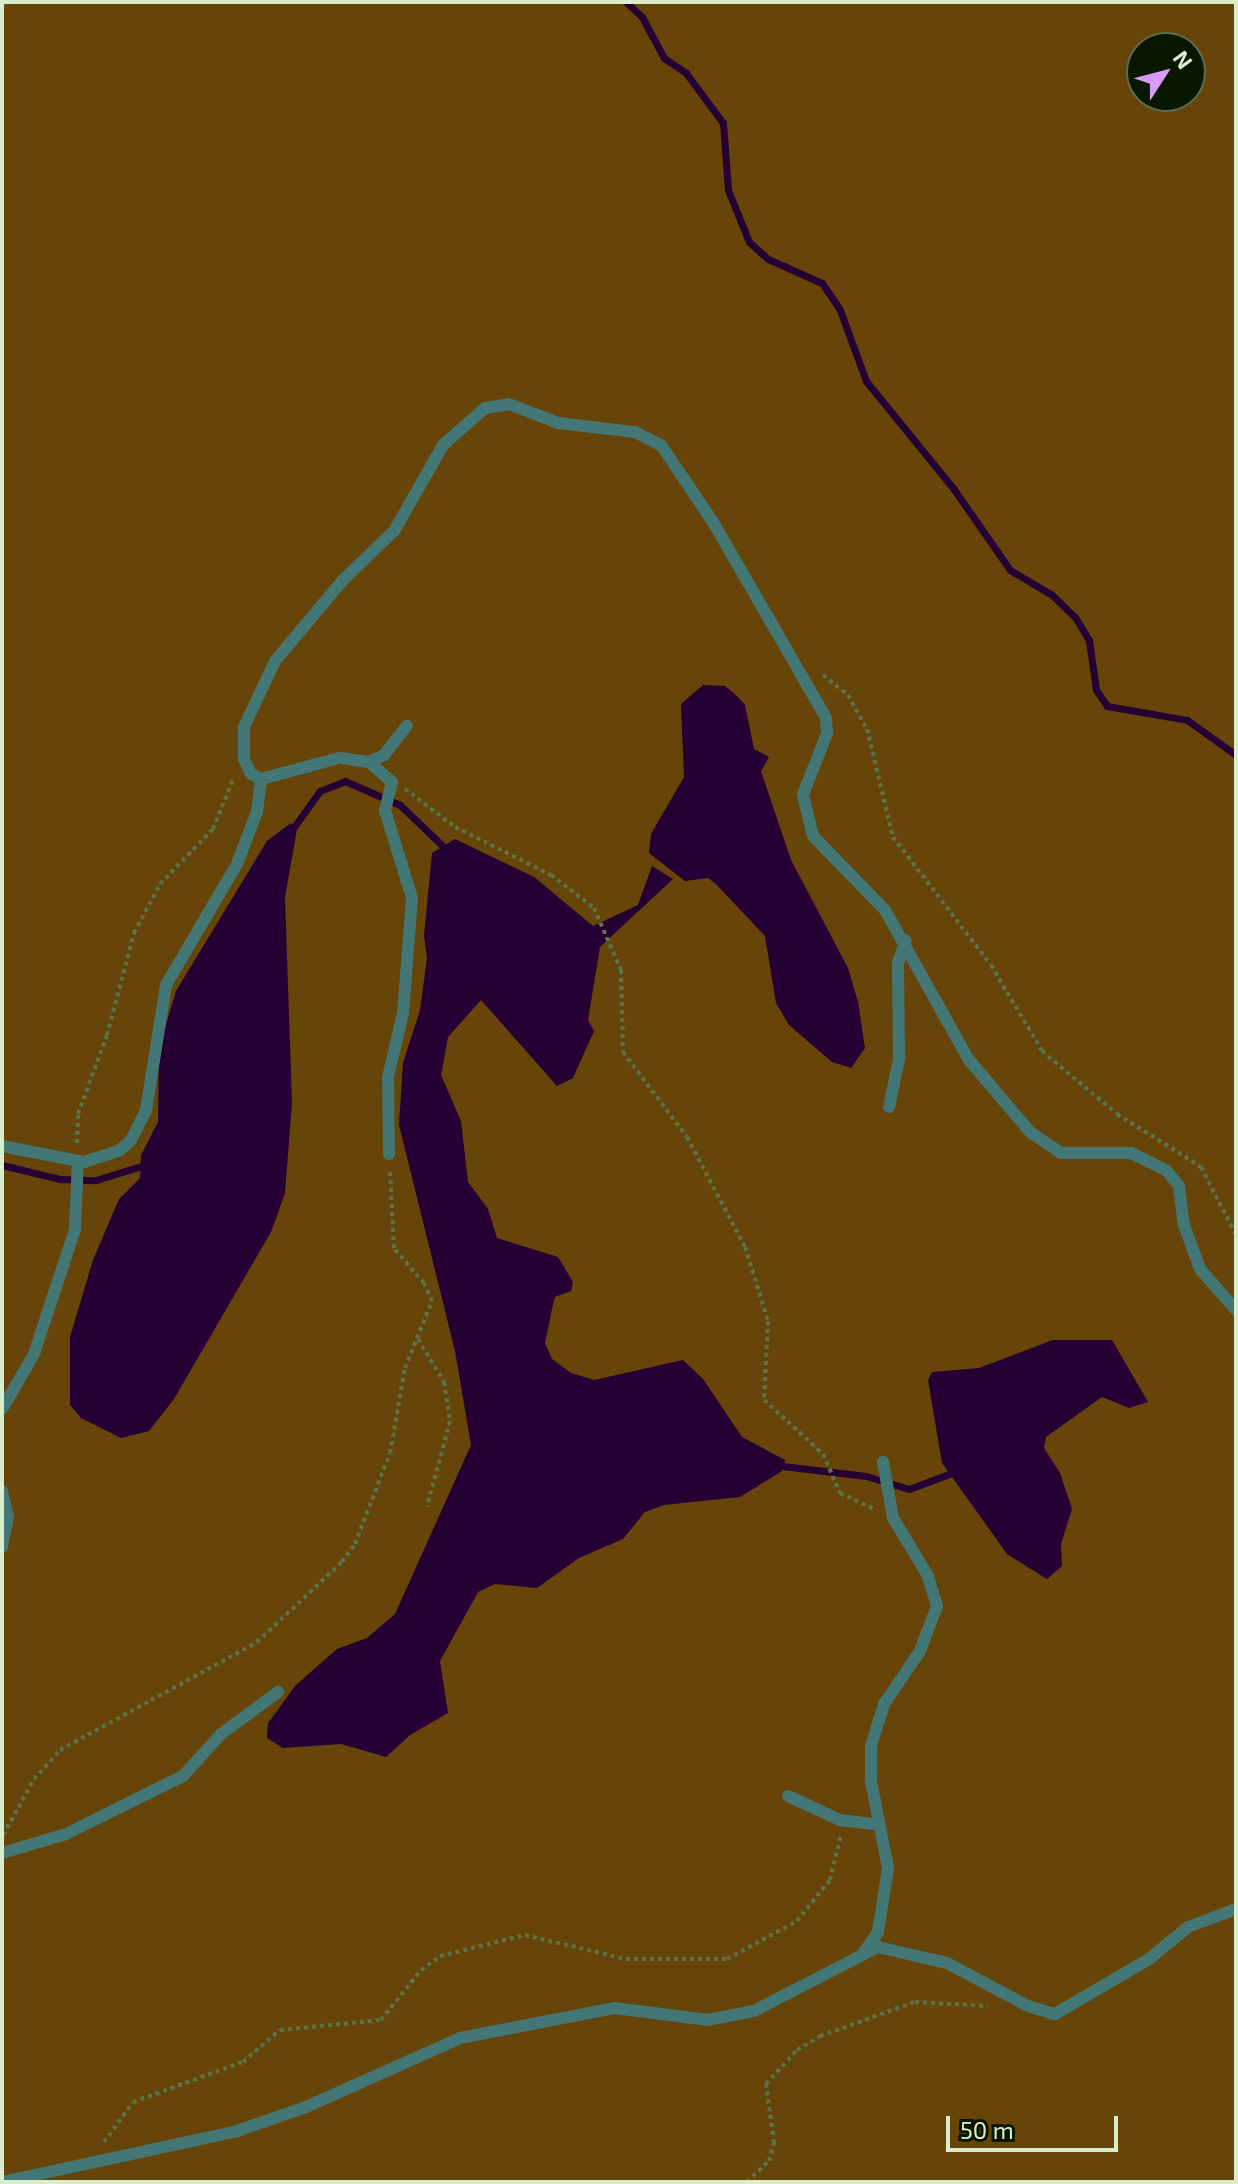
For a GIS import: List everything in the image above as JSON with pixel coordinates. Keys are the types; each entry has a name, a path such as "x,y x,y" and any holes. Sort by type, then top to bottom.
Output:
{"lane":[{"path":"2,1146 79,1166 120,1150 141,1126 166,985 237,864 257,812 256,777 241,747 244,727 275,661 343,580 394,531 443,445 471,418 495,405 509,404 558,423 635,432 661,445 796,663 826,718 827,733 803,795 805,818 826,854 885,910 906,940 969,1060 1030,1132 1061,1153 1131,1153 1166,1170 1179,1186 1184,1225 1200,1269 1236,1310"},
{"path":"256,777 339,758 369,762 384,755 407,726"},
{"path":"369,762 392,786 385,810 412,898 403,1013 388,1077 389,1154"},
{"path":"889,1107 899,1059 898,963 906,940"},
{"path":"2,1409 34,1354 75,1229 79,1166"},
{"path":"864,1952 878,1932 888,1868 879,1825 871,1746 884,1704 925,1642 937,1606 928,1576 892,1513 883,1462"},
{"path":"2,1491 8,1516 2,1547"},
{"path":"2,1853 66,1834 183,1776 221,1734 278,1692"},
{"path":"788,1796 848,1822 879,1825"},
{"path":"2,2182 237,2131 306,2107 460,2038 614,2008 708,2020 754,2011 864,1952 897,1947 947,1963 1028,2006 1055,2014 1067,2010 1149,1959 1188,1927 1236,1909"}],"path":[{"path":"796,663 830,680 859,711 880,768 893,837 991,965 1042,1051 1117,1114 1201,1167 1236,1235"},
{"path":"79,1166 78,1114 107,1035 134,933 160,884 213,829 235,776 256,777"},
{"path":"392,786 455,827 551,875 602,921 621,970 623,1052 687,1137 745,1247 768,1321 764,1400 829,1463 832,1480 840,1493 892,1513"},
{"path":"2,1837 34,1779 60,1750 257,1642 342,1562 377,1495 390,1453 405,1368 432,1301 424,1283 394,1248 389,1154"},
{"path":"418,1339 444,1382 450,1421 427,1507"},
{"path":"93,2163 133,2102 243,2062 280,2030 381,2020 421,1970 440,1956 525,1935 626,1959 711,1961 751,1949 788,1929 813,1903 830,1880 848,1822"},
{"path":"747,2182 769,2161 774,2143 766,2084 797,2050 820,2036 915,2002 1028,2006"}],"shaded area":[{"path":"2,2 1236,2 1236,2182 2,2182"},
{"path":"703,685 725,686 735,694 745,705 754,749 769,757 761,771 791,860 848,968 858,1002 865,1048 851,1068 832,1062 789,1025 776,1003 765,936 708,878 685,881 649,853 651,834 684,777 681,704"},
{"path":"291,823 297,829 285,897 292,1103 285,1193 271,1232 174,1399 149,1431 121,1438 81,1418 70,1405 70,1337 93,1260 119,1199 140,1178 141,1155 158,1122 159,1048 176,991 267,841"},
{"path":"455,839 534,877 593,926 638,905 652,866 673,879 600,947 588,1020 594,1031 573,1078 557,1086 481,1000 448,1037 441,1075 461,1121 468,1182 488,1209 497,1238 558,1257 573,1282 571,1291 555,1297 553,1304 545,1343 552,1359 571,1373 594,1380 683,1360 703,1379 742,1437 785,1460 782,1471 740,1497 664,1505 645,1512 623,1539 579,1558 537,1588 495,1584 478,1592 440,1661 448,1713 410,1735 386,1757 341,1744 283,1748 267,1738 268,1723 296,1685 337,1649 367,1638 395,1614 471,1445 455,1351 399,1125 403,1063 420,1010 427,958 424,936 432,853"},
{"path":"1053,1340 1112,1340 1148,1402 1129,1408 1102,1397 1046,1437 1044,1448 1060,1473 1072,1509 1061,1544 1062,1566 1047,1579 1007,1554 942,1463 928,1380 932,1372 979,1368"}],"waterway":[{"path":"626,2 642,17 664,58 686,73 723,123 728,190 749,242 768,259 822,283 840,310 866,381 953,488 1010,570 1052,595 1075,617 1089,640 1096,690 1107,706 1187,720 1236,755"},
{"path":"291,831 320,791 345,781 400,805 447,850"},
{"path":"2,1165 60,1179 96,1180 148,1164"},
{"path":"774,1465 866,1476 909,1489 949,1474"}]}
